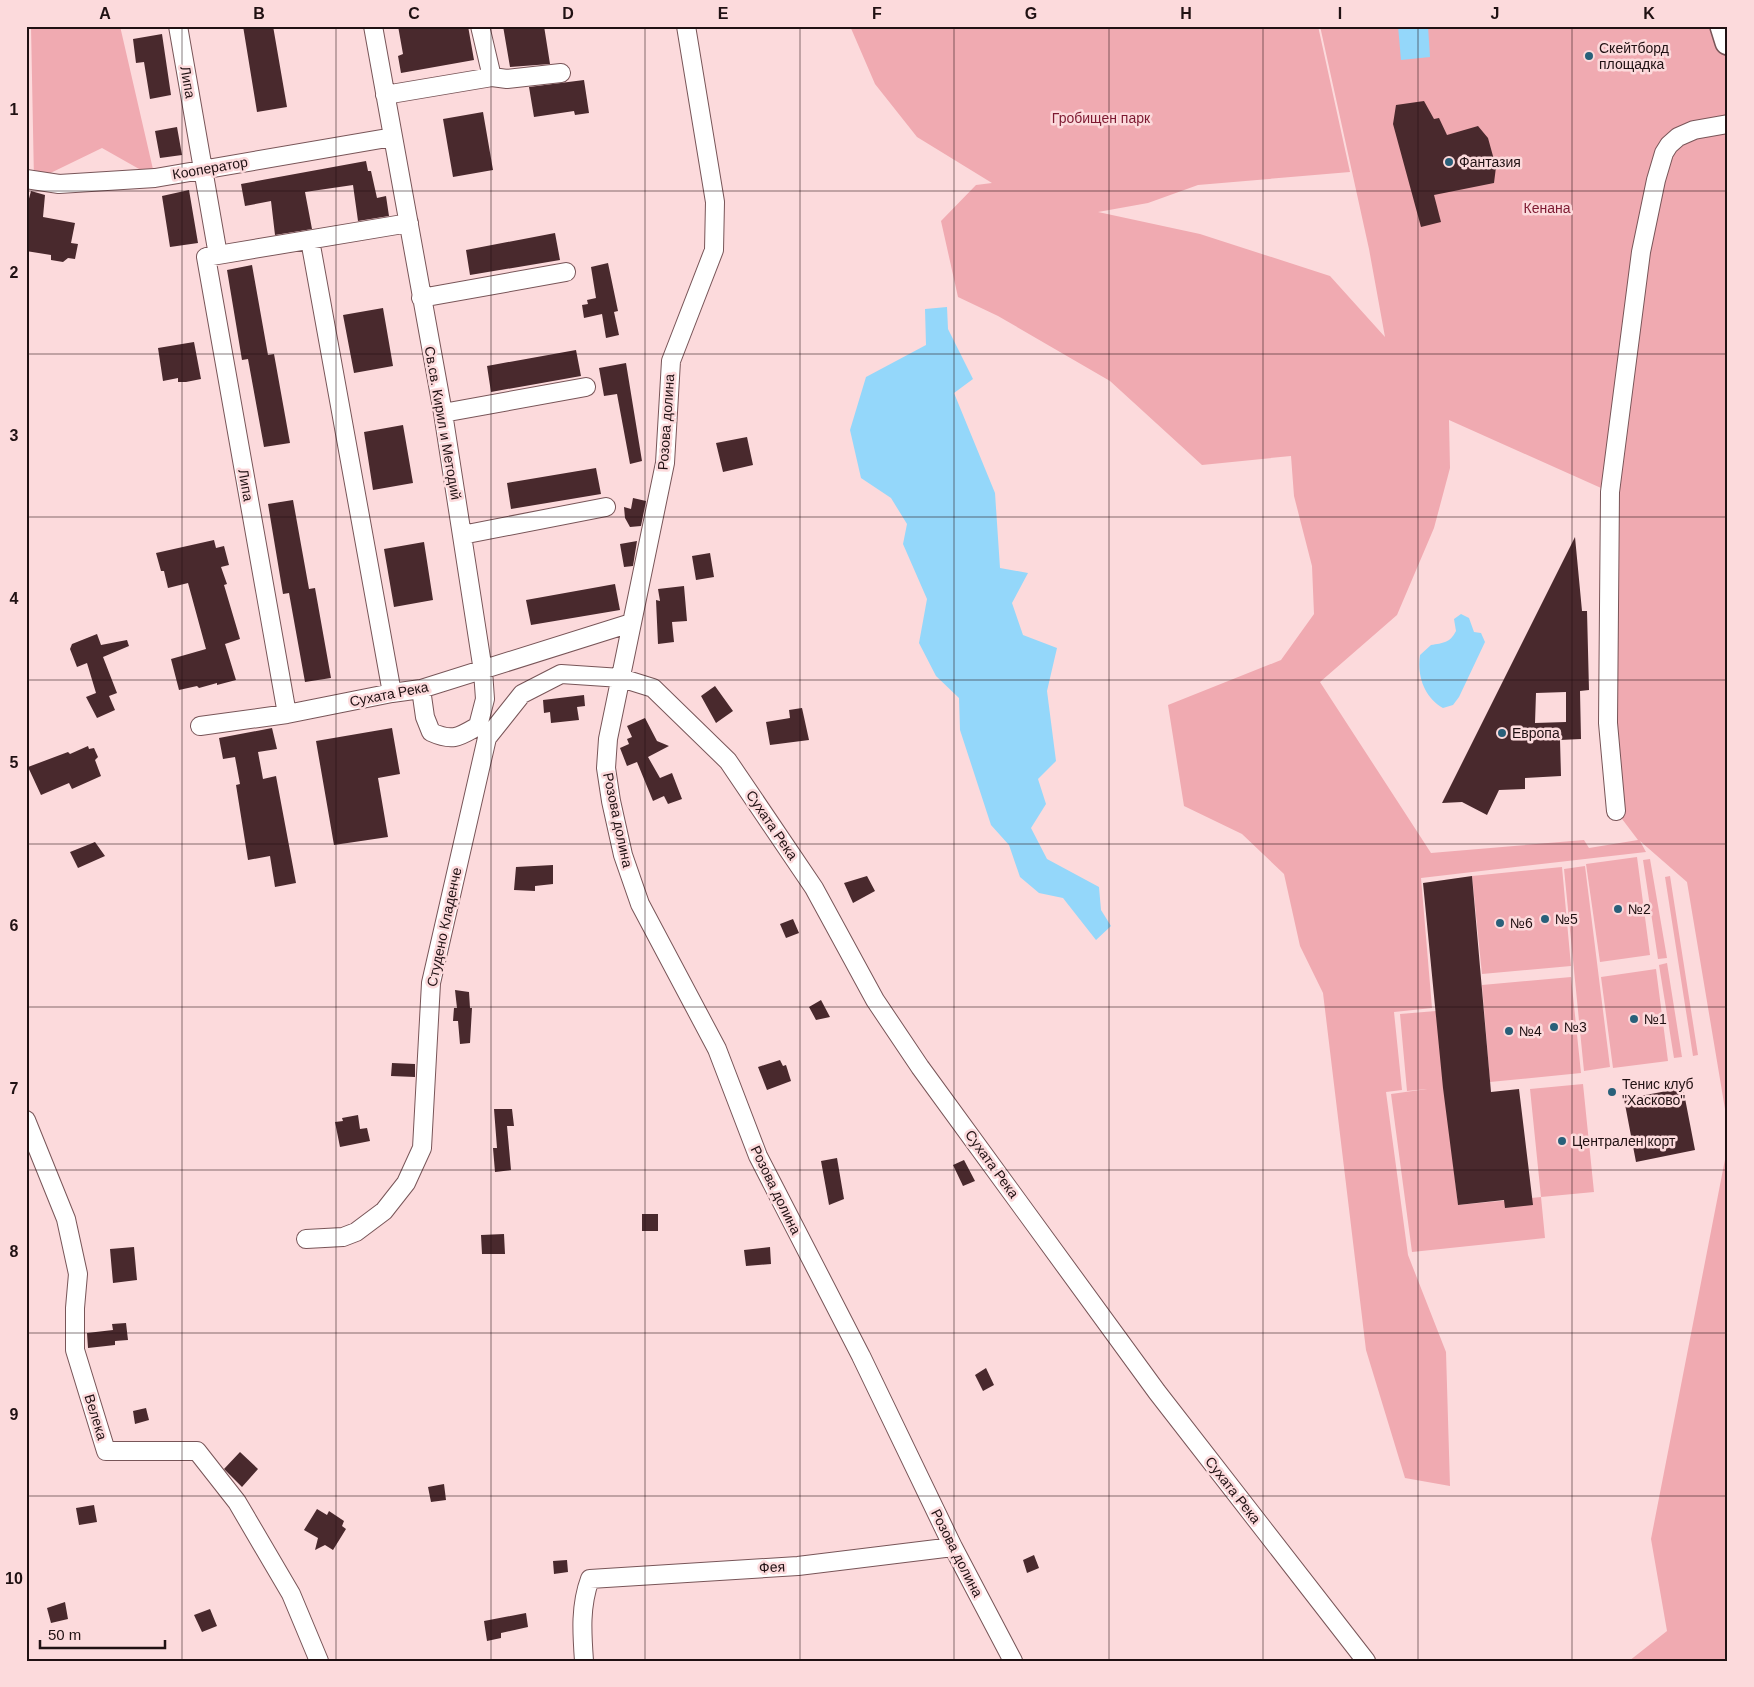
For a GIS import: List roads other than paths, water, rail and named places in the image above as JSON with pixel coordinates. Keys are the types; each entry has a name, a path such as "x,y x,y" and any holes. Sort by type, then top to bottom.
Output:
{"main road":[{"path":"1722,26 1728,42"}],"street":[{"name":"Липа","path":"178,26 204,170 212,256 286,714"},
{"name":"Св.св. Кирил и Методий","path":"373,26 443,413 483,670 485,699 483,732"},
{"path":"480,26 492,77"},
{"name":"Розова долина","path":"686,26 715,202 714,250 671,361 665,463 608,739 606,768 623,855 640,904 717,1049 758,1156 861,1356 953,1547 1013,1661"},
{"path":"386,95 492,77 507,79 561,73"},
{"path":"1616,810 1608,723 1610,492 1641,252 1656,180 1664,152 1678,137 1694,130 1728,124"},
{"name":"Кооператор","path":"26,179 59,184 155,178 393,137"},
{"path":"212,256 408,223"},
{"path":"310,240 392,692"},
{"path":"421,298 566,272"},
{"path":"443,413 586,387"},
{"path":"462,535 606,507"},
{"name":"Сухата Река","path":"200,726 286,714 392,692 421,689 631,623"},
{"name":"Студено Кладенче","path":"306,1239 343,1236 356,1232 384,1211 406,1183 418,1159 424,1137 431,983 483,732 522,694 561,674 620,678"},
{"name":"Сухата Река","path":"620,678 652,688 728,761 814,888 876,1000 920,1066 1158,1392 1366,1661"},
{"path":"421,689 425,717 431,732 441,737 457,738 483,732"},
{"name":"Велека","path":"26,1120 66,1219 78,1274 75,1308 75,1350 106,1451 197,1451 237,1502 262,1544 291,1594 319,1661"},
{"name":"Фея","path":"584,1661 582,1622 584,1594 590,1579 798,1566 953,1547"}],"water":[{"path":"1398,26 1428,26 1430,57 1401,60"},
{"path":"947,307 948,329 973,379 954,393 995,493 1000,568 1028,573 1012,603 1023,635 1057,648 1047,691 1056,761 1038,779 1046,804 1031,828 1047,859 1099,887 1101,910 1111,926 1096,940 1063,898 1039,893 1020,877 1009,845 991,825 960,730 959,698 936,676 919,643 927,599 903,544 907,524 891,498 861,478 850,430 866,377 926,345 925,309"},
{"path":"1461,614 1469,618 1474,632 1481,633 1485,642 1459,697 1453,705 1443,708 1431,698 1423,685 1419,663 1420,655 1431,645 1443,643 1451,638 1456,631 1454,619"}],"place":[{"name":"Скейтборд площадка","path":"1589,56"},
{"name":"Фантазия","path":"1449,162"},
{"name":"Европа","path":"1502,733"},
{"name":"№2","path":"1618,909"},
{"name":"№5","path":"1545,919"},
{"name":"№6","path":"1500,923"},
{"name":"№1","path":"1634,1019"},
{"name":"№3","path":"1554,1027"},
{"name":"№4","path":"1509,1031"},
{"name":"Тенис клуб \"Хасково\"","path":"1612,1092"},
{"name":"Централен корт","path":"1562,1141"}],"park label":[{"name":"Гробищен парк","path":"1101,118"},
{"name":"Кенана","path":"1547,208"}]}
